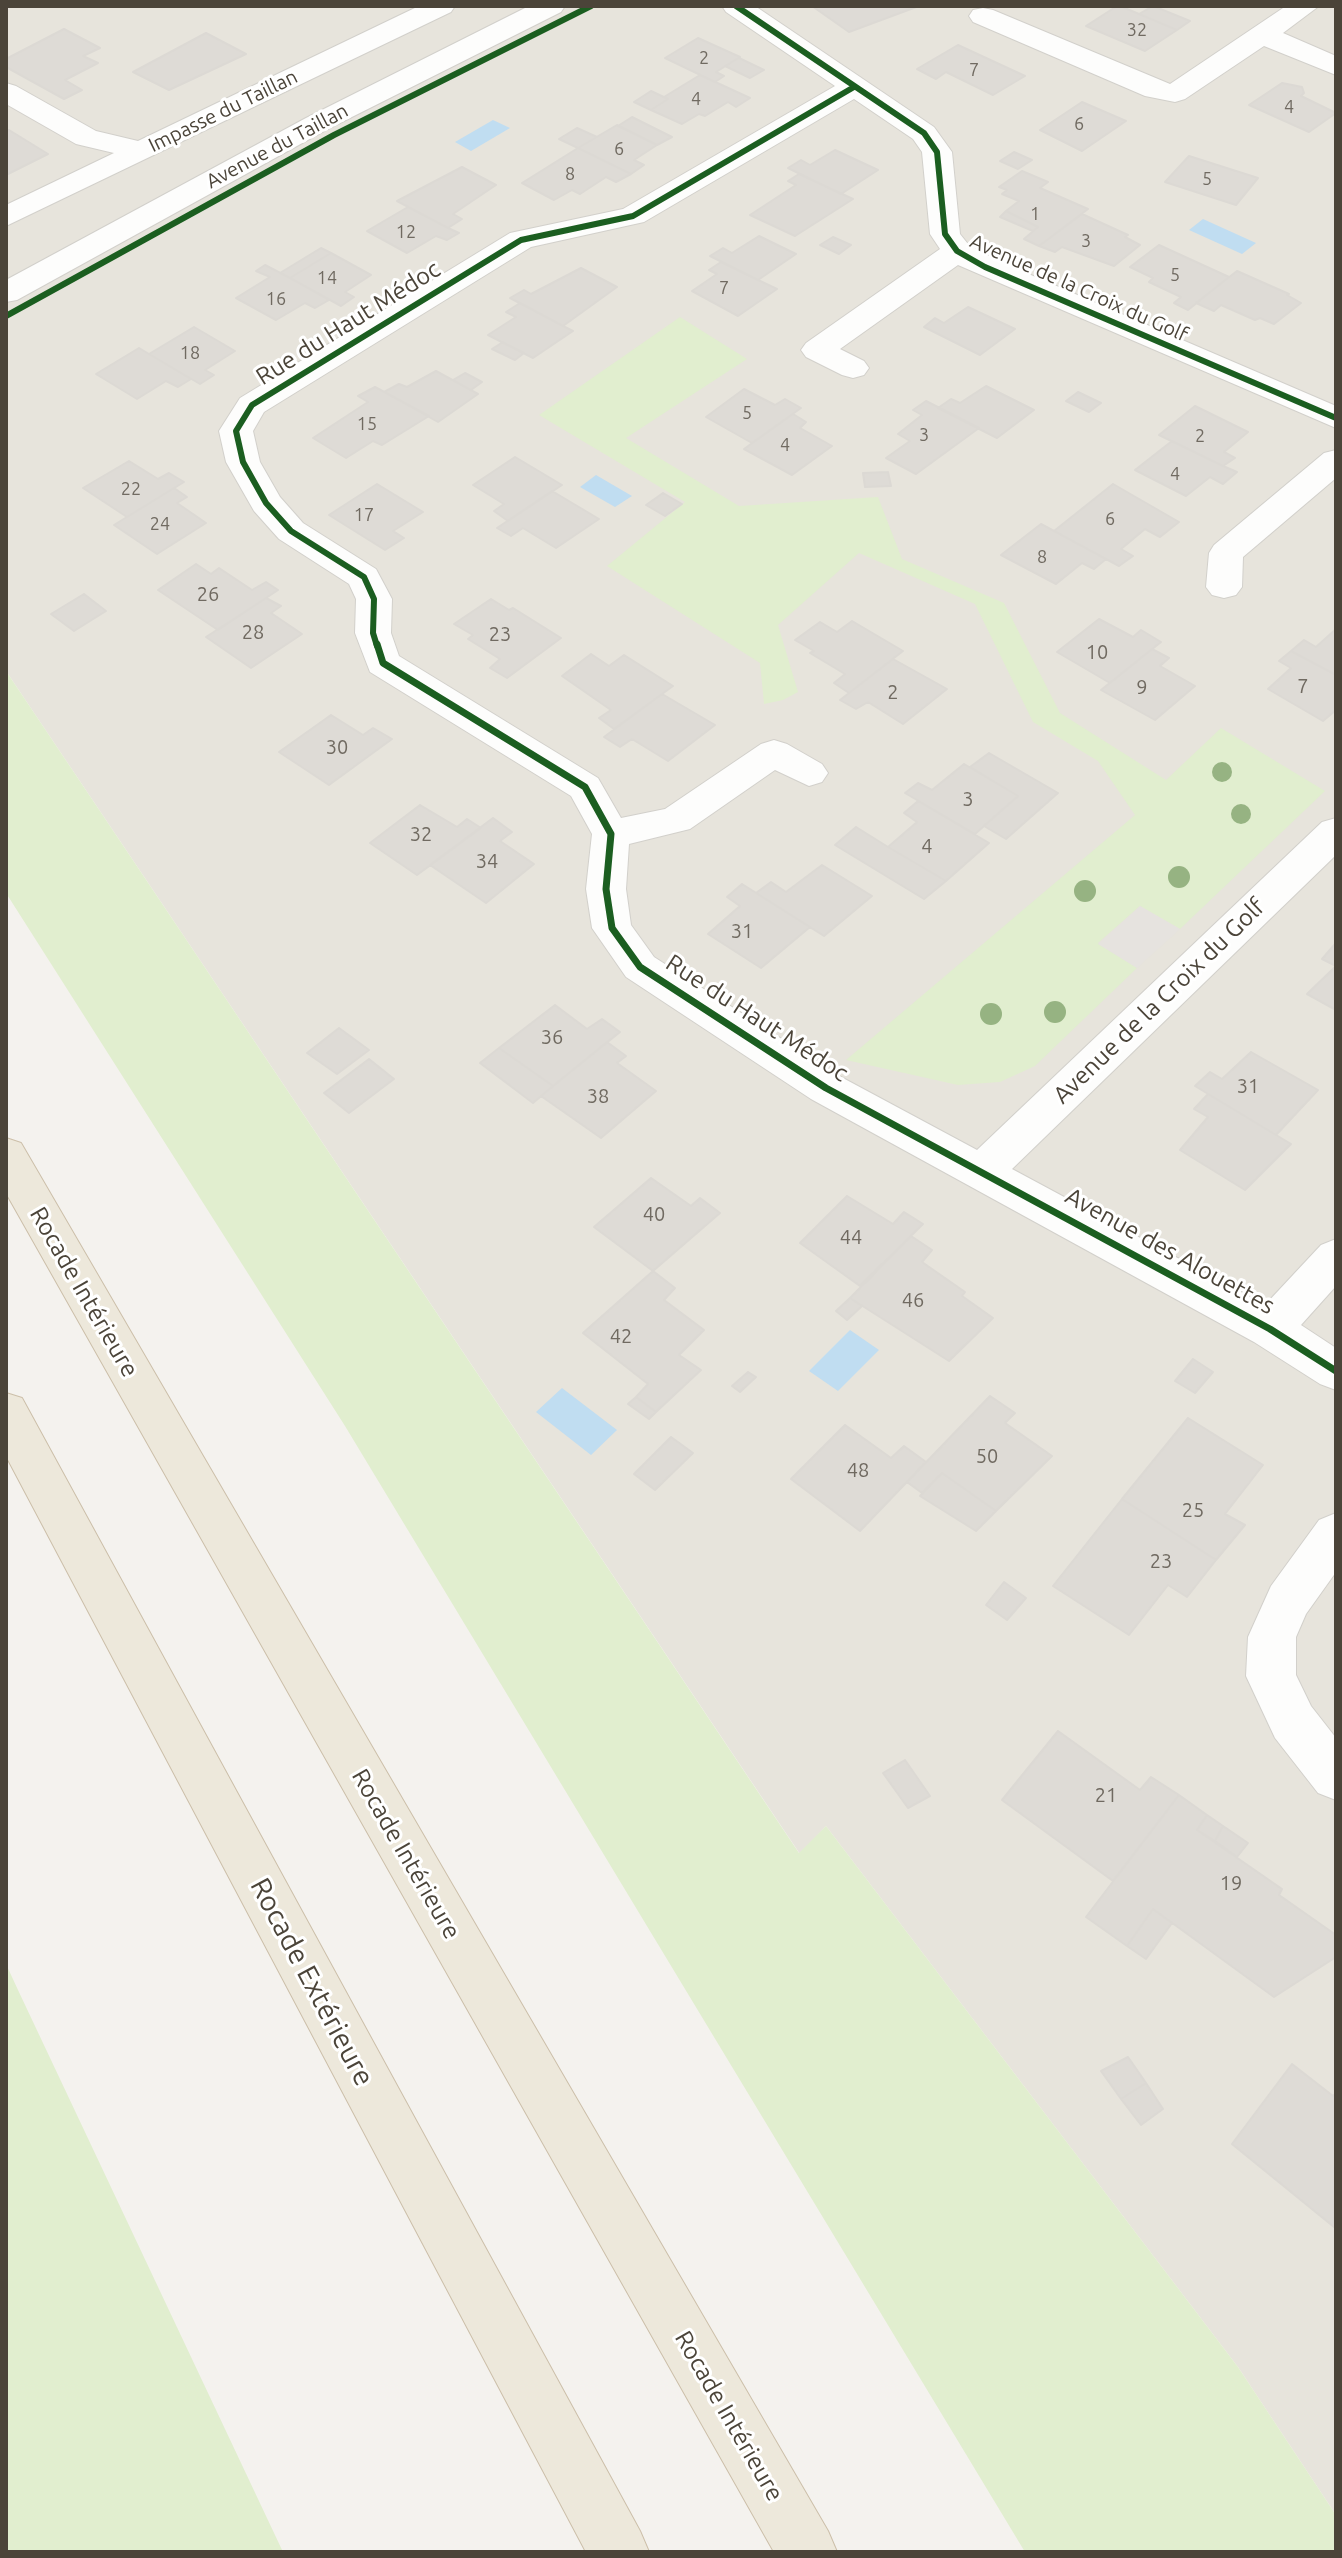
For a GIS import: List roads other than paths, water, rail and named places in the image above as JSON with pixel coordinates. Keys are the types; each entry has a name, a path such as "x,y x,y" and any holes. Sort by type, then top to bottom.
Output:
{"highway":[{"name":"Rocade Intérieure","path":"6,1155 807,2552"},
{"name":"Rocade Extérieure","path":"6,1412 619,2552"}],"street":[{"name":"Impasse du Taillan","path":"6,217 441,6"},
{"name":"Avenue du Taillan","path":"6,293 316,124 551,6"},
{"name":"Avenue de la Croix du Golf","path":"736,6 924,133 937,152 945,234 957,251 985,267 1336,418"},
{"path":"983,16 1155,90 1175,93 1263,35 1311,10"},
{"path":"1263,35 1336,66"},
{"name":"Rue du Haut Médoc","path":"854,87 633,216 521,240 252,405 236,431 243,462 266,503 291,531 364,577 374,599 373,633 383,663 585,787 611,834 606,889 612,928 640,967 826,1088 982,1171"},
{"path":"6,92 86,138 141,151"},
{"path":"853,368 817,350 957,251"},
{"path":"1224,587 1226,553 1336,460"},
{"path":"611,834 676,820 774,753 809,773"},
{"name":"Avenue de la Croix du Golf","path":"982,1171 1336,832"},
{"name":"Avenue des Alouettes","path":"982,1171 1270,1329 1336,1371"},
{"path":"1270,1329 1336,1257"},
{"path":"1336,1534 1288,1601 1272,1637 1271,1676 1293,1722 1336,1777"}],"water":[{"path":"493,120 510,128 471,151 455,142"},
{"path":"1203,219 1256,243 1242,254 1189,230"},
{"path":"596,475 632,496 615,507 580,487"},
{"path":"850,1330 879,1350 838,1391 809,1371"},
{"path":"562,1388 617,1430 591,1455 536,1412"}]}
